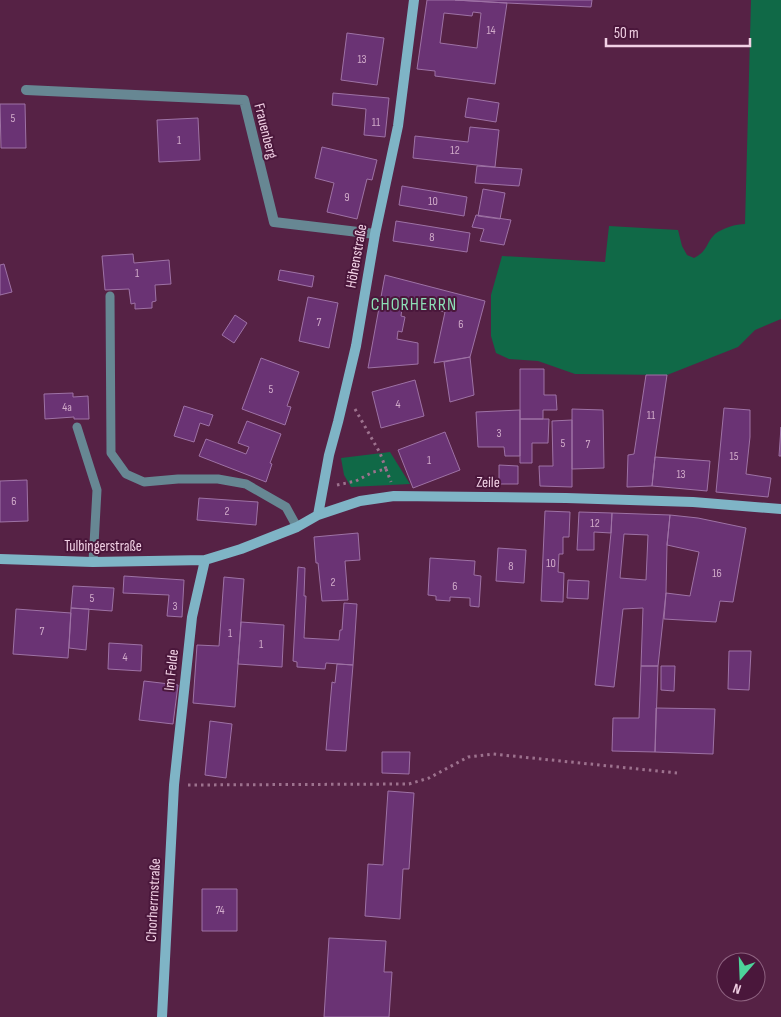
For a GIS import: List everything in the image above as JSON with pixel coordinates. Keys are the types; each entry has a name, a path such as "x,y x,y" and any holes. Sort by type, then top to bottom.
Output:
{"street":[{"name":"Höhenstraße","path":"318,515 328,456 356,346 375,234 398,126 414,0"},
{"name":"Frauenberg","path":"26,90 244,100 274,222 375,234"},
{"name":"Zeile","path":"205,560 242,549 297,527 318,515 360,500 394,496 693,502 781,509"},
{"name":"Tulbingerstraße","path":"0,559 93,562 205,560"},
{"name":"Im Felde","path":"174,785 192,617 205,560"},
{"name":"Chorherrnstraße","path":"162,1017 174,785"}],"lane":[{"path":"110,296 111,452 126,474 144,482 178,479 218,479 246,484 286,507 297,527"},
{"path":"77,427 97,490 93,562"}],"path":[{"path":"346,390 380,453 390,478 394,496"},
{"path":"322,488 356,481 373,472 386,469"},
{"path":"174,785 409,784 429,778 468,757 493,754 677,773"}],"green space":[{"path":"751,0 781,0 781,319 755,330 738,347 667,375 575,374 538,361 509,359 496,353 491,336 491,295 502,256 605,262 609,226 678,230 682,246 687,255 694,258 705,250 718,232 745,224"},
{"path":"390,452 410,484 351,487 344,475 341,458"}],"building":[{"path":"427,0 507,3 495,84 435,76 435,71 417,69","holes":["473,12 481,13 477,48 440,43 444,13 472,16"]},
{"path":"455,0 592,0 591,7"},
{"path":"347,33 384,38 377,85 341,80"},
{"path":"333,93 389,98 385,137 364,135 366,109 332,105"},
{"path":"468,98 499,103 496,122 465,117"},
{"path":"0,104 25,104 26,148 1,148"},
{"path":"198,118 200,160 159,162 157,120"},
{"path":"470,127 499,130 495,167 413,158 415,136 468,142"},
{"path":"322,147 377,160 372,180 367,179 357,219 327,212 334,183 315,178"},
{"path":"477,166 522,169 519,186 475,183"},
{"path":"402,186 467,197 464,216 399,205"},
{"path":"483,189 505,193 500,219 478,216"},
{"path":"476,215 511,220 504,245 480,241 484,229 472,227"},
{"path":"396,221 470,233 467,252 393,241"},
{"path":"133,254 134,263 169,260 171,284 155,285 156,301 152,302 152,308 135,309 135,303 131,304 129,289 105,290 102,256"},
{"path":"4,264 12,292 0,295 0,265"},
{"path":"280,270 314,276 312,287 278,280"},
{"path":"385,275 485,301 470,357 434,363 445,312 403,302 401,316 405,317 402,332 398,331 397,339 418,343 418,364 368,368"},
{"path":"308,297 338,303 329,348 299,341"},
{"path":"235,315 247,323 234,343 222,335"},
{"path":"470,357 474,395 450,402 444,362"},
{"path":"261,358 299,372 287,406 291,407 285,425 242,409"},
{"path":"520,369 544,369 544,395 556,395 557,410 543,410 543,419 520,419"},
{"path":"646,375 667,375 652,486 627,487 628,455 634,454"},
{"path":"415,380 424,416 381,428 372,392"},
{"path":"73,393 73,397 88,396 89,419 74,419 74,417 45,419 44,394"},
{"path":"184,406 213,415 209,426 200,423 194,442 174,436"},
{"path":"724,408 750,410 750,437 746,474 771,478 768,497 716,492"},
{"path":"572,409 603,410 604,468 572,469"},
{"path":"520,410 520,456 505,456 504,447 478,447 476,412"},
{"path":"520,419 549,419 548,443 532,443 532,463 520,463"},
{"path":"572,420 572,487 540,486 539,466 553,466 552,421"},
{"path":"247,421 281,434 270,463 272,464 266,482 199,456 206,439 246,454 249,447 238,443"},
{"path":"781,427 781,456 779,456"},
{"path":"445,432 460,470 413,488 398,450"},
{"path":"655,457 710,461 707,491 652,486"},
{"path":"499,465 518,466 518,484 499,484"},
{"path":"27,480 28,521 0,522 0,481"},
{"path":"199,498 258,502 256,525 197,520"},
{"path":"545,511 570,512 569,537 563,537 563,554 559,554 558,572 564,573 563,602 541,601"},
{"path":"579,512 612,513 611,533 594,532 594,550 577,550"},
{"path":"612,513 670,515 666,593 658,666 641,666 643,608 623,609 614,687 595,685","holes":["624,534 648,535 646,580 620,578"]},
{"path":"670,515 698,518 746,528 733,602 720,601 716,622 664,619 666,593 690,596 699,552 667,545"},
{"path":"358,533 360,560 345,561 348,600 322,601 314,537"},
{"path":"498,548 526,550 524,583 496,581"},
{"path":"430,558 475,561 474,575 481,576 479,607 470,606 470,598 450,597 450,601 436,600 436,596 428,595"},
{"path":"298,567 305,568 304,638 339,640 340,630 342,630 344,603 357,604 353,665 326,663 325,669 297,667 297,662 293,661"},
{"path":"124,576 184,580 182,617 167,616 169,595 123,593"},
{"path":"224,577 244,579 235,707 193,703 197,645 219,646"},
{"path":"568,580 589,581 588,599 567,598"},
{"path":"73,586 114,588 112,611 71,608"},
{"path":"71,608 89,609 86,650 69,648"},
{"path":"16,609 71,613 68,658 13,654"},
{"path":"241,622 284,625 282,667 238,664"},
{"path":"109,643 142,645 141,671 108,669"},
{"path":"729,651 751,651 749,690 728,689"},
{"path":"337,664 353,665 346,751 326,750 332,682 335,683"},
{"path":"641,666 658,666 655,752 612,751 613,718 639,718"},
{"path":"661,666 675,666 674,691 661,690"},
{"path":"144,681 178,685 173,724 139,720"},
{"path":"656,708 715,709 713,754 655,752"},
{"path":"210,721 232,724 226,778 205,775"},
{"path":"382,752 410,752 409,774 382,773"},
{"path":"388,791 414,793 409,869 403,869 400,919 365,916 368,864 383,865"},
{"path":"202,889 237,889 237,931 202,931"},
{"path":"329,938 386,941 384,972 392,972 389,1017 324,1017"}],"district":[{"name":"CHORHERRN","path":"414,304"}]}
